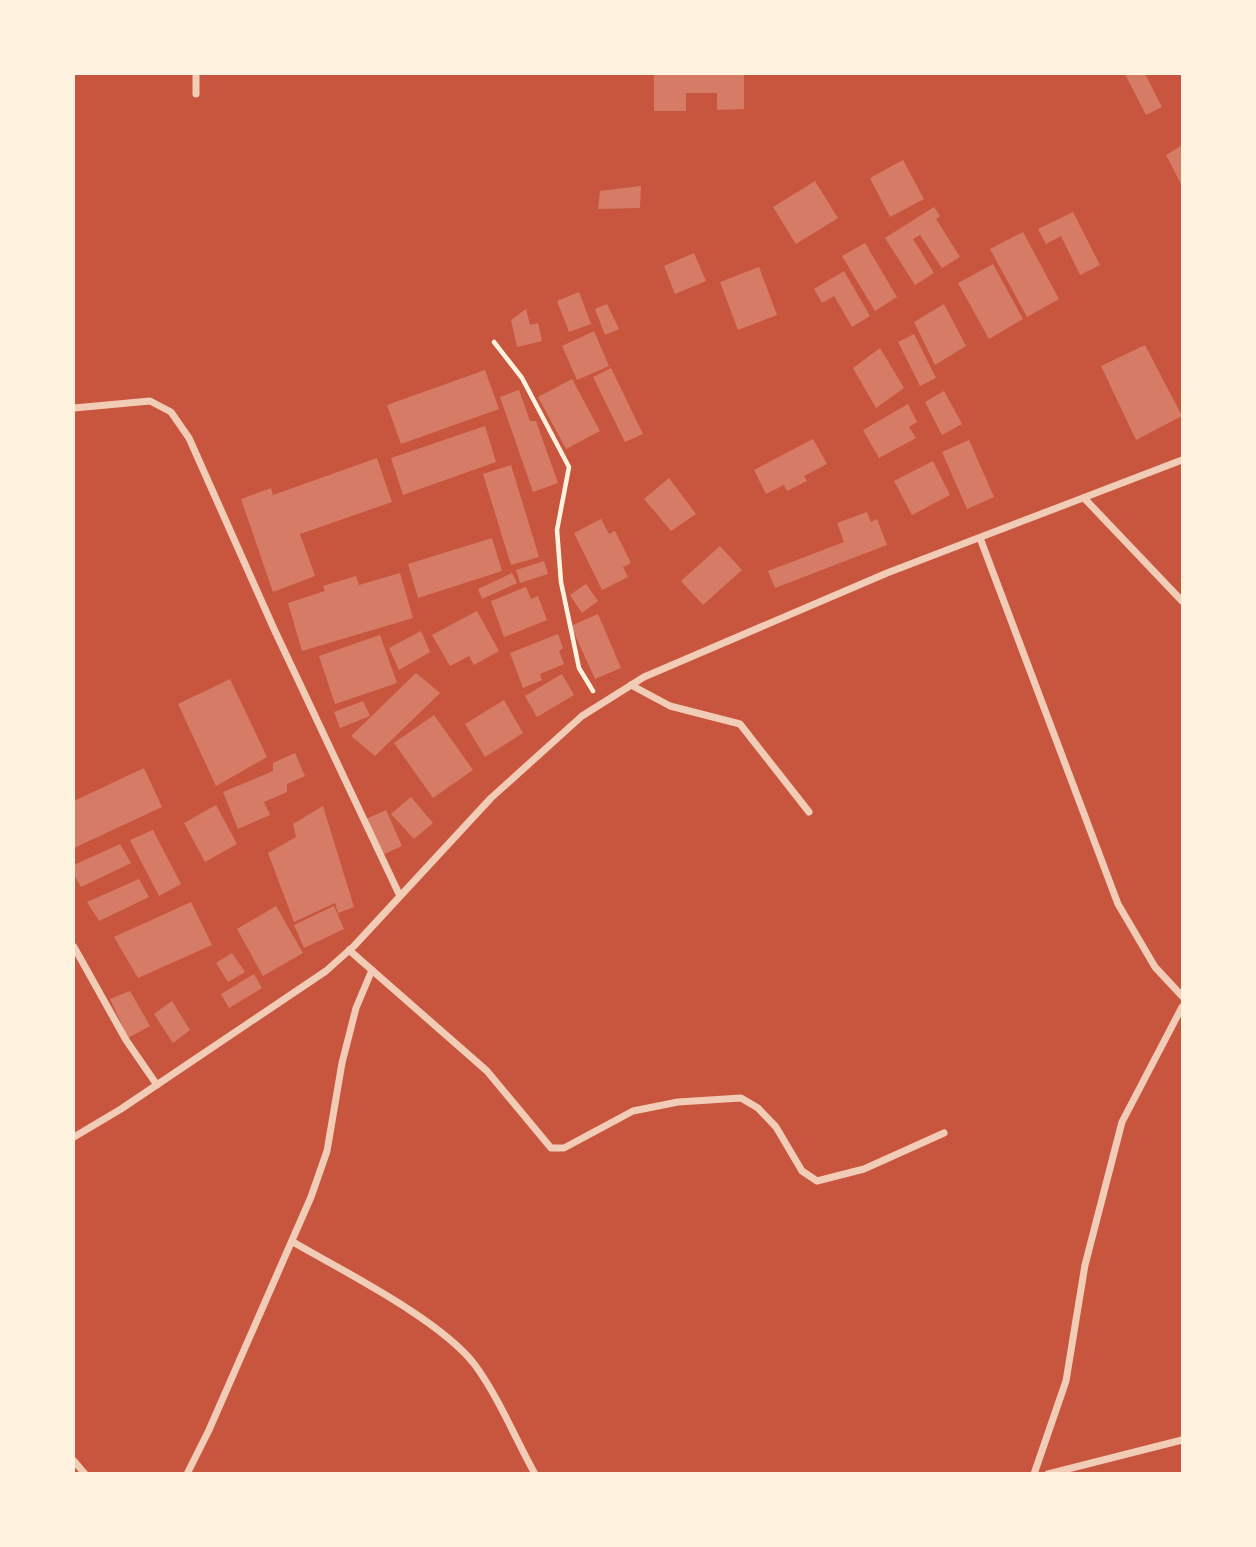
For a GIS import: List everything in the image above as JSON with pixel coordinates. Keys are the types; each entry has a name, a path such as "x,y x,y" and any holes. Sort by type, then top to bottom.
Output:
{"street":[{"path":"196,74 196,94"},
{"path":"74,408 150,401 171,412 189,438 285,653 399,894"},
{"path":"74,1138 326,971 349,950 491,798 582,716 631,685 887,573 1182,460"},
{"path":"1084,498 1182,601"},
{"path":"979,538 1118,904 1154,967 1182,996"},
{"path":"631,685 670,706 740,724 809,812"},
{"path":"74,947 126,1040 157,1085"},
{"path":"349,950 487,1071 551,1148 564,1148 634,1111 678,1102 741,1098 758,1108 776,1127 802,1171 817,1181 864,1169 944,1133"},
{"path":"187,1474 293,1242 327,1151 342,1063 356,1008 372,970"},
{"path":"1034,1474 1066,1381 1084,1265 1122,1122 1182,1007"},
{"path":"293,1242 365,1283 448,1338 474,1364 535,1474"},
{"path":"1048,1474 1182,1440"},
{"path":"74,1461 85,1474"}],"path":[{"path":"494,342 522,379 569,467 557,530 561,582 579,668 600,704"}],"building":[{"path":"654,74 744,74 744,109 717,110 717,93 686,93 686,111 654,111"},
{"path":"1125,74 1145,74 1162,107 1146,115"},
{"path":"1181,146 1182,149 1182,186 1166,155"},
{"path":"903,160 924,199 890,217 870,178"},
{"path":"815,181 838,218 796,244 773,207"},
{"path":"641,186 640,208 598,209 600,191"},
{"path":"934,207 940,216 936,219 960,257 942,268 920,235 913,239 934,273 915,285 885,238"},
{"path":"1073,212 1100,265 1080,275 1061,236 1046,244 1038,229"},
{"path":"1023,232 1059,299 1027,317 990,249"},
{"path":"865,243 897,297 875,311 842,256"},
{"path":"694,253 706,281 675,294 664,266"},
{"path":"993,264 1023,319 989,339 958,283"},
{"path":"759,267 777,315 738,330 720,282"},
{"path":"844,271 870,316 852,327 834,296 822,303 814,289"},
{"path":"579,292 591,324 569,332 557,301"},
{"path":"607,304 619,329 605,335 595,309"},
{"path":"944,304 966,346 935,365 914,322"},
{"path":"526,309 530,325 538,323 542,341 517,347 511,320"},
{"path":"594,331 609,366 577,380 562,346"},
{"path":"914,334 936,378 920,386 898,342"},
{"path":"1145,345 1182,416 1136,440 1101,366"},
{"path":"880,348 904,388 876,408 853,368"},
{"path":"611,368 643,434 625,442 593,377"},
{"path":"485,370 499,409 401,444 387,405"},
{"path":"572,379 600,431 566,449 538,397"},
{"path":"519,390 530,421 536,421 558,483 533,492 500,397"},
{"path":"944,391 962,424 942,435 925,402"},
{"path":"908,404 917,422 909,427 916,438 879,458 863,430"},
{"path":"485,426 496,462 403,495 391,458"},
{"path":"813,439 827,464 804,476 807,481 787,491 784,485 766,494 754,470"},
{"path":"969,440 994,497 967,509 942,452"},
{"path":"377,458 392,502 300,534 315,576 273,592 241,499 271,488 273,495"},
{"path":"933,461 950,495 912,515 894,481"},
{"path":"511,465 539,557 511,565 483,474"},
{"path":"669,478 696,514 671,531 644,499"},
{"path":"867,512 871,522 877,519 887,545 775,588 768,571 844,542 837,523"},
{"path":"601,519 609,534 615,531 631,563 623,567 628,577 602,590 574,533"},
{"path":"492,538 502,571 418,598 408,564"},
{"path":"720,546 742,570 703,605 681,581"},
{"path":"544,561 548,574 520,583 516,570"},
{"path":"400,573 413,618 302,651 288,603 325,591 323,586 356,576 359,585"},
{"path":"512,573 517,583 482,599 478,589"},
{"path":"586,584 598,601 582,613 570,595"},
{"path":"526,587 531,599 538,596 547,620 504,637 491,601"},
{"path":"477,611 499,651 474,665 469,656 450,666 432,635"},
{"path":"598,614 621,668 595,679 571,626"},
{"path":"421,631 430,652 399,670 389,648"},
{"path":"558,634 563,648 559,651 564,664 540,674 542,680 523,688 510,653"},
{"path":"380,635 397,683 335,704 319,656"},
{"path":"416,673 440,693 375,756 351,736"},
{"path":"562,674 574,695 537,717 525,696"},
{"path":"230,679 267,757 216,786 178,704"},
{"path":"504,700 523,733 485,757 465,724"},
{"path":"363,701 370,716 340,728 334,712"},
{"path":"434,715 473,770 433,798 394,743"},
{"path":"295,753 305,776 287,784 287,792 264,802 270,815 238,829 223,792 273,771 273,763"},
{"path":"144,768 162,807 74,848 74,801"},
{"path":"411,797 433,823 414,839 391,814"},
{"path":"216,805 237,844 205,862 184,823"},
{"path":"323,806 354,907 338,913 335,903 294,922 268,853 296,837 293,824"},
{"path":"386,810 402,846 382,855 366,819"},
{"path":"153,830 181,884 159,896 130,840"},
{"path":"120,844 131,863 81,887 74,875 74,865"},
{"path":"139,879 149,897 99,921 87,902"},
{"path":"191,902 212,945 138,978 114,937"},
{"path":"276,906 303,953 263,976 237,929"},
{"path":"334,906 344,929 304,948 294,925"},
{"path":"232,953 245,972 228,982 216,963"},
{"path":"254,974 262,988 229,1008 221,994"},
{"path":"130,991 150,1026 128,1038 110,999"},
{"path":"172,1001 190,1030 173,1043 154,1014"}]}
